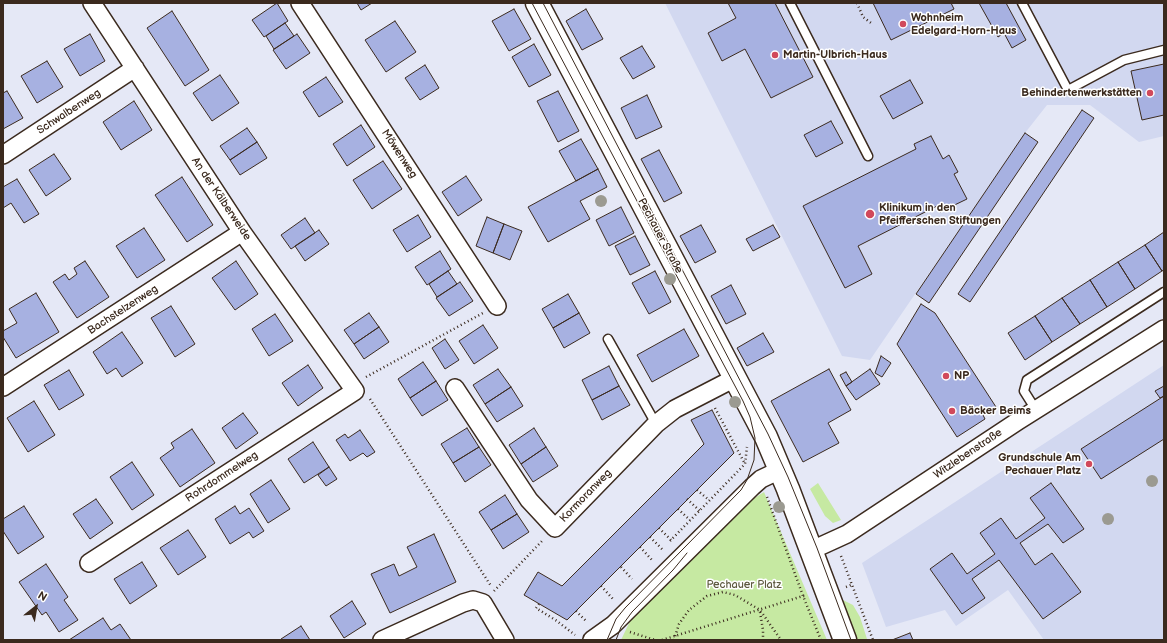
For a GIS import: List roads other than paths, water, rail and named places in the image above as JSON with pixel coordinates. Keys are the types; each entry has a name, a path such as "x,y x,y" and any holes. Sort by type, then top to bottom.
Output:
{"main road":[{"name":"Pechauer Straße","path":"537,3 760,426 780,470"},
{"path":"780,470 812,550 845,640"}],"street":[{"name":"An der Kälberweide","path":"92,3 242,232 355,391"},
{"name":"Möwenweg","path":"300,3 497,306"},
{"name":"Schwalbenweg","path":"3,155 135,68"},
{"name":"Bachstelzenweg","path":"3,387 242,232"},
{"name":"Witzlebenstraße","path":"812,550 835,541 1036,410 1164,329"},
{"name":"Kormoranweg","path":"455,388 529,500 554,528 656,424 675,410 735,378"},
{"name":"Rohrdommelweg","path":"89,563 355,391"},
{"path":"584,634 610,632 752,486 761,479 780,470"},
{"path":"382,640 463,602 491,597 505,640"}],"lane":[{"path":"790,3 868,156"},
{"path":"1022,3 1068,90 1124,60 1164,50"},
{"path":"1036,410 1024,391 1028,379 1164,292"},
{"path":"608,339 656,424"}],"tram line":[{"path":"532,3 743,401 750,417 755,438 754,460 747,480 741,490 625,608 616,619 607,640"},
{"path":"543,3 768,434 788,477 817,548 851,640"},
{"path":"616,640 621,627 632,612 673,570 687,553"}],"place":[{"name":"Wohnheim Edelgard-Horn-Haus","path":"903,24"},
{"name":"Martin-Ulbrich-Haus","path":"775,55"},
{"name":"Behindertenwerkstätten","path":"1150,93"},
{"name":"Klinikum in den Pfeifferschen Stiftungen","path":"870,214"},
{"name":"NP","path":"946,376"},
{"name":"Bäcker Beims","path":"952,411"},
{"name":"Grundschule Am Pechauer Platz","path":"1089,464"}],"park label":[{"name":"Pechauer Platz","path":"744,585"}]}
